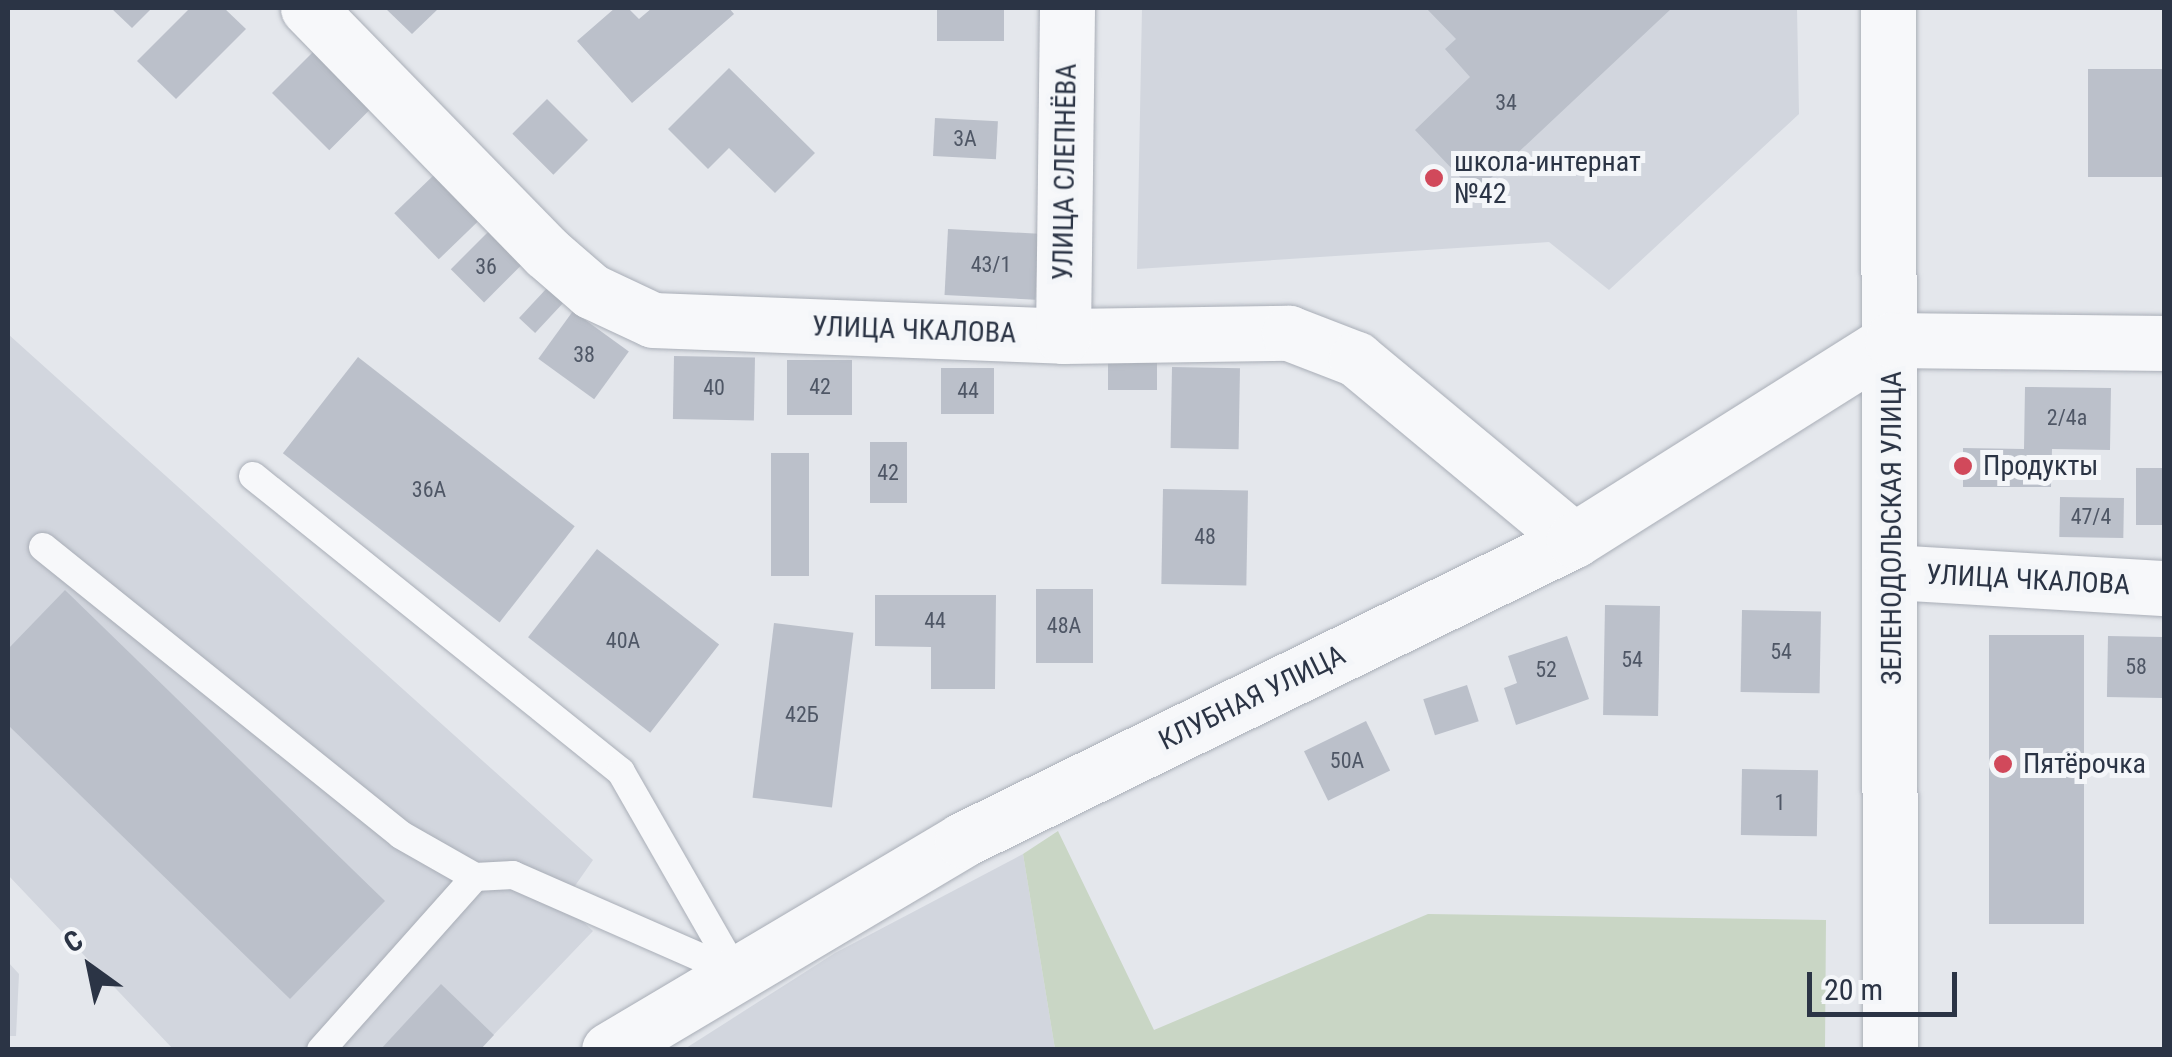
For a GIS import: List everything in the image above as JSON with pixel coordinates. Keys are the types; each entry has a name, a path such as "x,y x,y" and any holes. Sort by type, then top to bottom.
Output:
{"street":[{"name":"УЛИЦА ЧКАЛОВА","path":"308,8 546,252 591,292 653,320 1062,336 1288,333 1356,359 1574,540"},
{"name":"УЛИЦА СЛЕПНЁВА","path":"1062,336 1067,8"},
{"name":"ЗЕЛЕНОДОЛЬСКАЯ УЛИЦА","path":"1888,8 1892,340 1890,1050"},
{"path":"1892,340 2164,344"},
{"name":"КЛУБНАЯ УЛИЦА","path":"609,1050 962,840 1574,540 1892,340"},
{"name":"УЛИЦА ЧКАЛОВА","path":"1892,572 2164,588"}],"lane":[{"path":"253,476 621,772 736,974"},
{"path":"42,547 400,835 475,878 513,874 736,974"},
{"path":"321,1050 475,878"}],"shaded area":[{"name":"школа-интернат №42","path":"1142,8 1797,8 1799,114 1609,290 1549,242 1137,269"},
{"path":"8,334 593,860 563,903 593,931 480,1049 173,1049 8,875"},
{"path":"1023,854 1055,1049 683,1050 835,953"},
{"path":"8,962 19,974 16,1036 8,1036"}],"green space":[{"path":"1058,831 1154,1030 1428,914 1826,920 1825,1049 1055,1049 1023,854"}],"building":[{"path":"111,8 152,8 132,28"},
{"path":"190,8 224,8 246,29 176,99 137,61"},
{"path":"385,8 439,8 412,34"},
{"path":"615,8 628,8 639,19 652,8 729,8 734,14 632,103 577,41"},
{"path":"937,8 1004,8 1004,41 937,41"},
{"path":"1426,8 1672,8 1475,193 1415,130 1470,77 1445,49 1456,39"},
{"path":"313,52 370,109 329,150 272,93"},
{"path":"729,68 815,153 775,193 729,148 708,169 668,129"},
{"path":"2088,69 2164,69 2164,177 2088,177"},
{"path":"547,99 588,140 553,175 512,134"},
{"path":"935,118 998,121 996,159 933,156"},
{"path":"436,173 480,219 439,259 394,213"},
{"path":"948,229 1039,234 1035,300 945,295"},
{"path":"489,231 522,264 484,302 451,269"},
{"path":"547,288 563,303 535,333 519,318"},
{"path":"573,311 629,352 594,399 538,359"},
{"path":"674,356 755,357 754,420 673,419"},
{"path":"358,357 575,526 500,622 283,453"},
{"path":"787,360 852,360 852,415 787,415"},
{"path":"1108,363 1157,363 1157,390 1108,390"},
{"path":"1172,367 1240,368 1239,449 1171,448"},
{"path":"941,368 994,368 994,414 941,414"},
{"path":"2025,387 2111,388 2110,450 2052,449 2051,487 1963,487 1963,448 2024,449"},
{"path":"870,442 907,442 907,503 870,503"},
{"path":"771,453 809,453 809,576 771,576"},
{"path":"2136,468 2164,468 2164,525 2136,525"},
{"path":"1163,489 1248,490 1246,585 1161,584"},
{"path":"2060,497 2124,498 2123,538 2059,537"},
{"path":"597,549 719,644 650,733 528,637"},
{"path":"1036,589 1093,589 1093,663 1036,663"},
{"path":"65,590 385,901 290,999 8,725 8,649"},
{"path":"875,595 996,595 995,689 931,689 931,647 875,646"},
{"path":"1605,605 1660,606 1658,716 1603,715"},
{"path":"1742,610 1821,611 1820,693 1741,692"},
{"path":"774,623 853,633 832,807 753,798"},
{"path":"1989,635 2084,635 2084,924 1989,924"},
{"path":"1567,636 1589,699 1516,725 1504,688 1517,683 1508,656"},
{"path":"2108,636 2164,637 2163,698 2107,697"},
{"path":"1467,685 1479,721 1435,735 1423,699"},
{"path":"1366,721 1390,770 1328,801 1304,751"},
{"path":"1742,769 1818,770 1817,836 1741,835"},
{"path":"441,984 494,1035 480,1050 380,1050"}],"place":[{"name":"школа-интернат №42","path":"1434,178"},
{"name":"Продукты","path":"1963,466"},
{"name":"Пятёрочка","path":"2003,764"}]}
